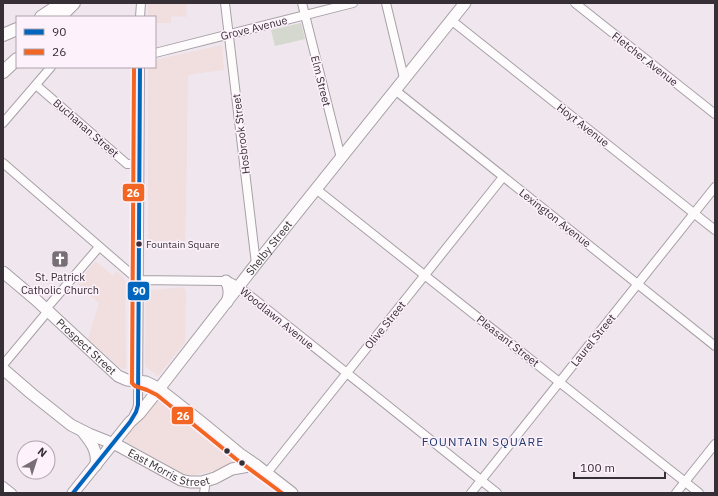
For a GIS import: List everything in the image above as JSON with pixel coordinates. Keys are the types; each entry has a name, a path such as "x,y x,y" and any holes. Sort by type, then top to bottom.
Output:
{"highway":[{"path":"42,16 62,3"},
{"path":"61,16 74,3"},
{"path":"3,35 16,29"},
{"path":"3,72 16,60"}],"main road":[{"name":"Shelby Street","path":"73,493 130,422 139,414 159,389 256,264 465,3"},
{"name":"Prospect Street","path":"3,272 47,310 118,376 127,380 149,383 159,389 240,454 292,493"},
{"path":"226,281 230,293 227,303"},
{"name":"East Morris Street","path":"3,369 71,425 113,443 181,480 199,482 215,478 235,468 256,465"},
{"name":"East Morris Street","path":"83,431 94,446 96,452 96,465"}],"street":[{"path":"140,16 141,3"},
{"name":"Hosbrook Street","path":"225,3 256,264"},
{"name":"Elm Street","path":"302,3 341,158"},
{"name":"Grove Avenue","path":"156,53 353,3"},
{"path":"386,3 404,78"},
{"name":"Fletcher Avenue","path":"575,3 715,114"},
{"name":"Hoyt Avenue","path":"451,20 715,230"},
{"path":"3,123 50,68"},
{"path":"130,422 138,405 140,68"},
{"name":"Buchanan Street","path":"36,85 127,164 139,164"},
{"name":"Lexington Avenue","path":"394,90 715,346"},
{"path":"3,163 139,280"},
{"name":"Olive Street","path":"267,473 503,177"},
{"name":"Laurel Street","path":"471,493 715,187"},
{"name":"Pleasant Street","path":"316,189 699,493"},
{"path":"3,365 99,247"},
{"name":"Woodlawn Avenue","path":"139,280 226,281 239,287 497,493"},
{"path":"676,493 715,444"},
{"path":"204,481 204,493"},
{"path":"3,486 12,493"}],"shaded area":[{"path":"148,3 187,3 186,17 171,16 171,23 156,23 156,16 148,16"},
{"path":"301,23 305,39 275,46 271,30"},
{"path":"222,45 224,70 188,76 185,241 148,241 148,68 156,68 156,60"},
{"path":"96,262 113,276 117,271 125,280 125,369 122,369 88,339 99,303 77,283"},
{"path":"183,287 186,291 185,342 158,376 145,366 146,291"},
{"path":"157,397 159,397 236,459 214,471 192,475 184,474 127,442 125,436"}],"transit line":[{"name":"26","path":"134,68 132,383 135,386 157,395 236,459 282,493"},
{"name":"90","path":"73,493 130,422 138,405 140,68"}],"place":[{"name":"Fountain Square","path":"139,244"},
{"name":"St. Patrick Catholic Church","path":"60,259"}],"district":[{"name":"FOUNTAIN SQUARE","path":"483,441"}]}
